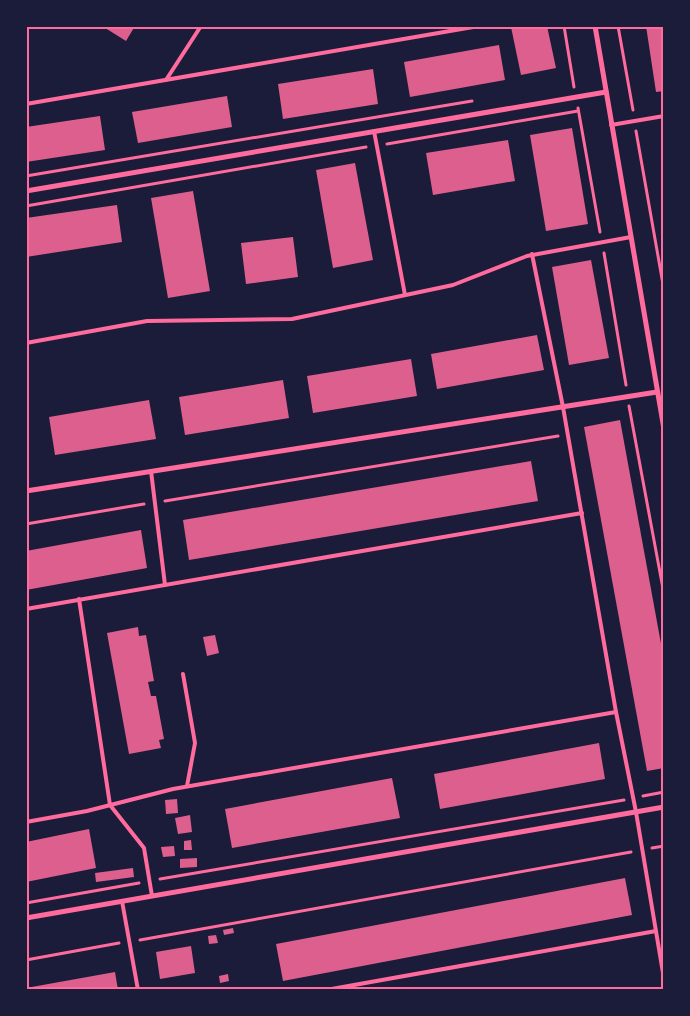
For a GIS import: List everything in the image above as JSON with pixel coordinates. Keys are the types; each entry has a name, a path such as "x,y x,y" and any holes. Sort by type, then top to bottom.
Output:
{"street":[{"path":"595,26 664,429"},
{"path":"26,191 606,92"},
{"path":"26,490 657,392"},
{"path":"26,918 664,807"}],"lane":[{"path":"166,80 201,26"},
{"path":"26,104 479,26"},
{"path":"611,125 664,116"},
{"path":"374,131 405,295"},
{"path":"26,343 147,321 292,318 453,285 532,254 631,237"},
{"path":"532,254 568,434 616,712 634,798 664,979"},
{"path":"151,471 165,585"},
{"path":"26,609 582,513"},
{"path":"79,599 110,805 144,848 152,896"},
{"path":"183,674 195,744 187,786"},
{"path":"26,822 110,805 187,786 616,712"},
{"path":"122,902 138,990"},
{"path":"326,990 656,931"}],"path":[{"path":"564,26 627,396 664,594"},
{"path":"618,26 664,290"},
{"path":"564,85 574,84"},
{"path":"26,176 476,100"},
{"path":"26,206 578,111"},
{"path":"26,524 568,434"},
{"path":"26,903 664,792"},
{"path":"26,960 664,846"}],"building":[{"path":"102,26 135,26 126,41"},
{"path":"547,26 556,68 521,75 511,27"},
{"path":"646,26 664,26 664,91 656,92"},
{"path":"499,45 505,80 410,97 404,62"},
{"path":"373,69 378,104 283,119 278,84"},
{"path":"227,96 232,127 138,143 132,112"},
{"path":"100,116 105,150 26,162 26,127"},
{"path":"572,128 588,224 546,231 530,135"},
{"path":"508,140 515,181 433,195 426,153"},
{"path":"355,163 373,260 333,268 316,170"},
{"path":"193,191 210,291 168,298 151,198"},
{"path":"117,205 122,242 26,257 26,218"},
{"path":"293,237 298,277 246,284 241,243"},
{"path":"591,260 609,358 569,365 552,267"},
{"path":"537,335 544,370 437,389 431,354"},
{"path":"411,359 417,396 313,413 307,376"},
{"path":"283,380 289,418 185,435 179,397"},
{"path":"149,400 156,439 55,455 49,417"},
{"path":"620,420 664,660 664,768 647,771 584,427"},
{"path":"531,461 538,501 189,560 183,520"},
{"path":"141,530 147,568 26,590 26,551"},
{"path":"138,627 139,636 146,635 154,681 148,682 151,696 156,696 164,739 159,740 161,748 129,754 107,633"},
{"path":"215,635 219,653 207,656 203,637"},
{"path":"599,743 605,779 440,809 434,774"},
{"path":"392,778 400,818 232,848 225,809"},
{"path":"177,799 178,813 166,814 165,800"},
{"path":"190,815 192,832 178,834 175,818"},
{"path":"89,829 96,868 26,882 26,842"},
{"path":"191,840 192,850 184,850 184,841"},
{"path":"174,846 175,856 163,857 161,847"},
{"path":"197,858 197,867 180,868 180,859"},
{"path":"133,868 134,877 96,882 95,873"},
{"path":"625,878 632,915 283,981 276,944"},
{"path":"233,928 234,933 224,935 223,930"},
{"path":"216,935 218,943 209,944 208,936"},
{"path":"191,946 195,973 160,979 156,952"},
{"path":"115,972 118,990 26,990 26,988"},
{"path":"228,974 229,981 220,983 219,976"}]}
